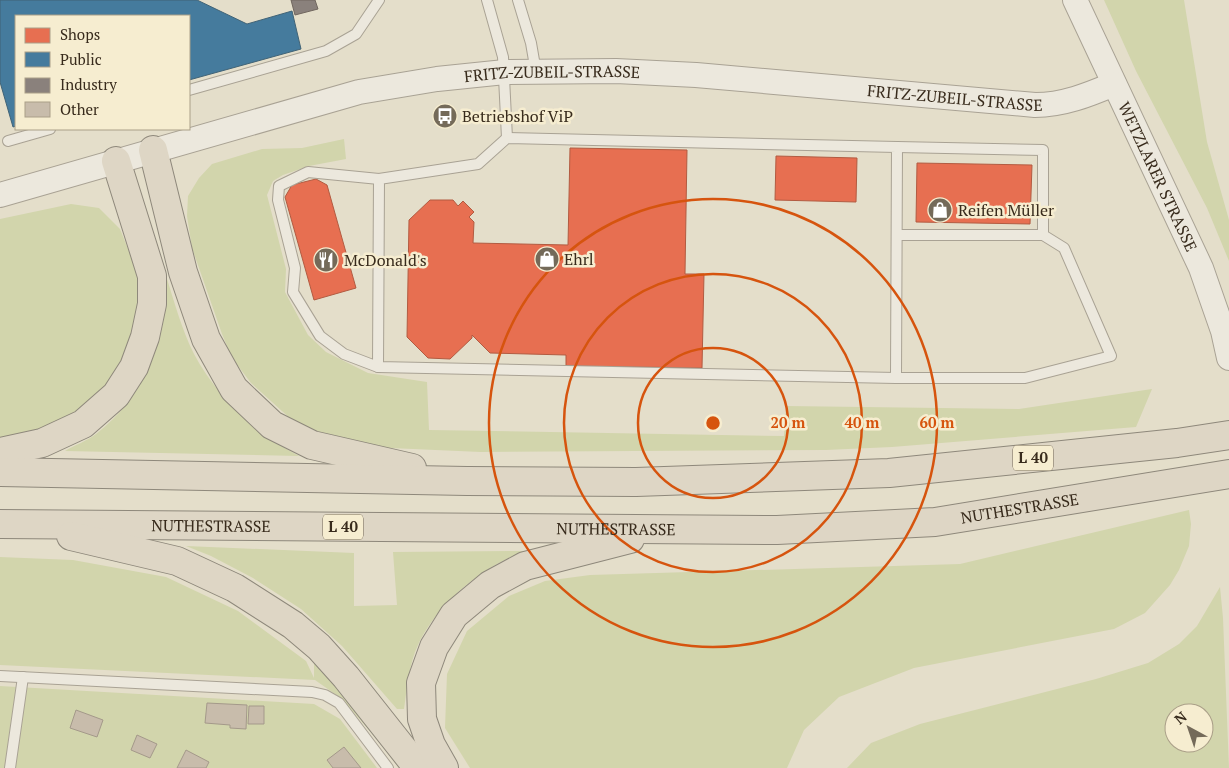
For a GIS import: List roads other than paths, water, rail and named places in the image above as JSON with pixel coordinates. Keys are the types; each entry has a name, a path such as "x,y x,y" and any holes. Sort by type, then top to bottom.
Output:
{"highway":[{"path":"153,150 183,272 206,339 234,389 272,426 312,445 467,481"},
{"path":"0,452 42,443 83,424 116,395 134,367 146,337 152,304 152,276 116,161"},
{"name":"L 40","path":"0,472 467,481 636,482 889,473 1177,443 1229,435"},
{"name":"NUTHESTRASSE","path":"9,524 777,530 935,522 1229,474"},
{"path":"9,524 177,561 234,588 293,626 319,647 346,677 418,768"},
{"path":"444,768 432,745 422,719 421,683 434,647 454,615 490,585 525,566 668,529"}],"street":[{"name":"WETZLARER STRASSE","path":"1074,0 1201,268 1223,330 1229,358"},
{"name":"FRITZ-ZUBEIL-STRASSE","path":"0,195 359,92 437,79 505,72 616,71 696,75 1035,105 1048,105 1080,98 1114,84"}],"lane":[{"path":"190,90 326,51 356,34 379,0"},
{"path":"487,0 501,46 505,72 507,138"},
{"path":"518,0 531,43 536,72"},
{"path":"8,141 46,130"},
{"path":"897,234 1043,235 1064,248 1111,356 1024,378 896,378 378,367 344,354 320,336 293,292 295,268 278,200 279,186 308,172 379,179 478,164 507,138 1043,150 1043,235"},
{"path":"896,378 897,147"},
{"path":"378,367 379,179"},
{"path":"0,676 312,692 325,695 339,703 388,768"},
{"path":"10,768 23,678"}],"place":[{"name":"Betriebshof ViP","path":"445,116"},
{"name":"Reifen Müller","path":"940,210"},
{"name":"Ehrl","path":"547,259"},
{"name":"McDonald's","path":"326,260"}]}
